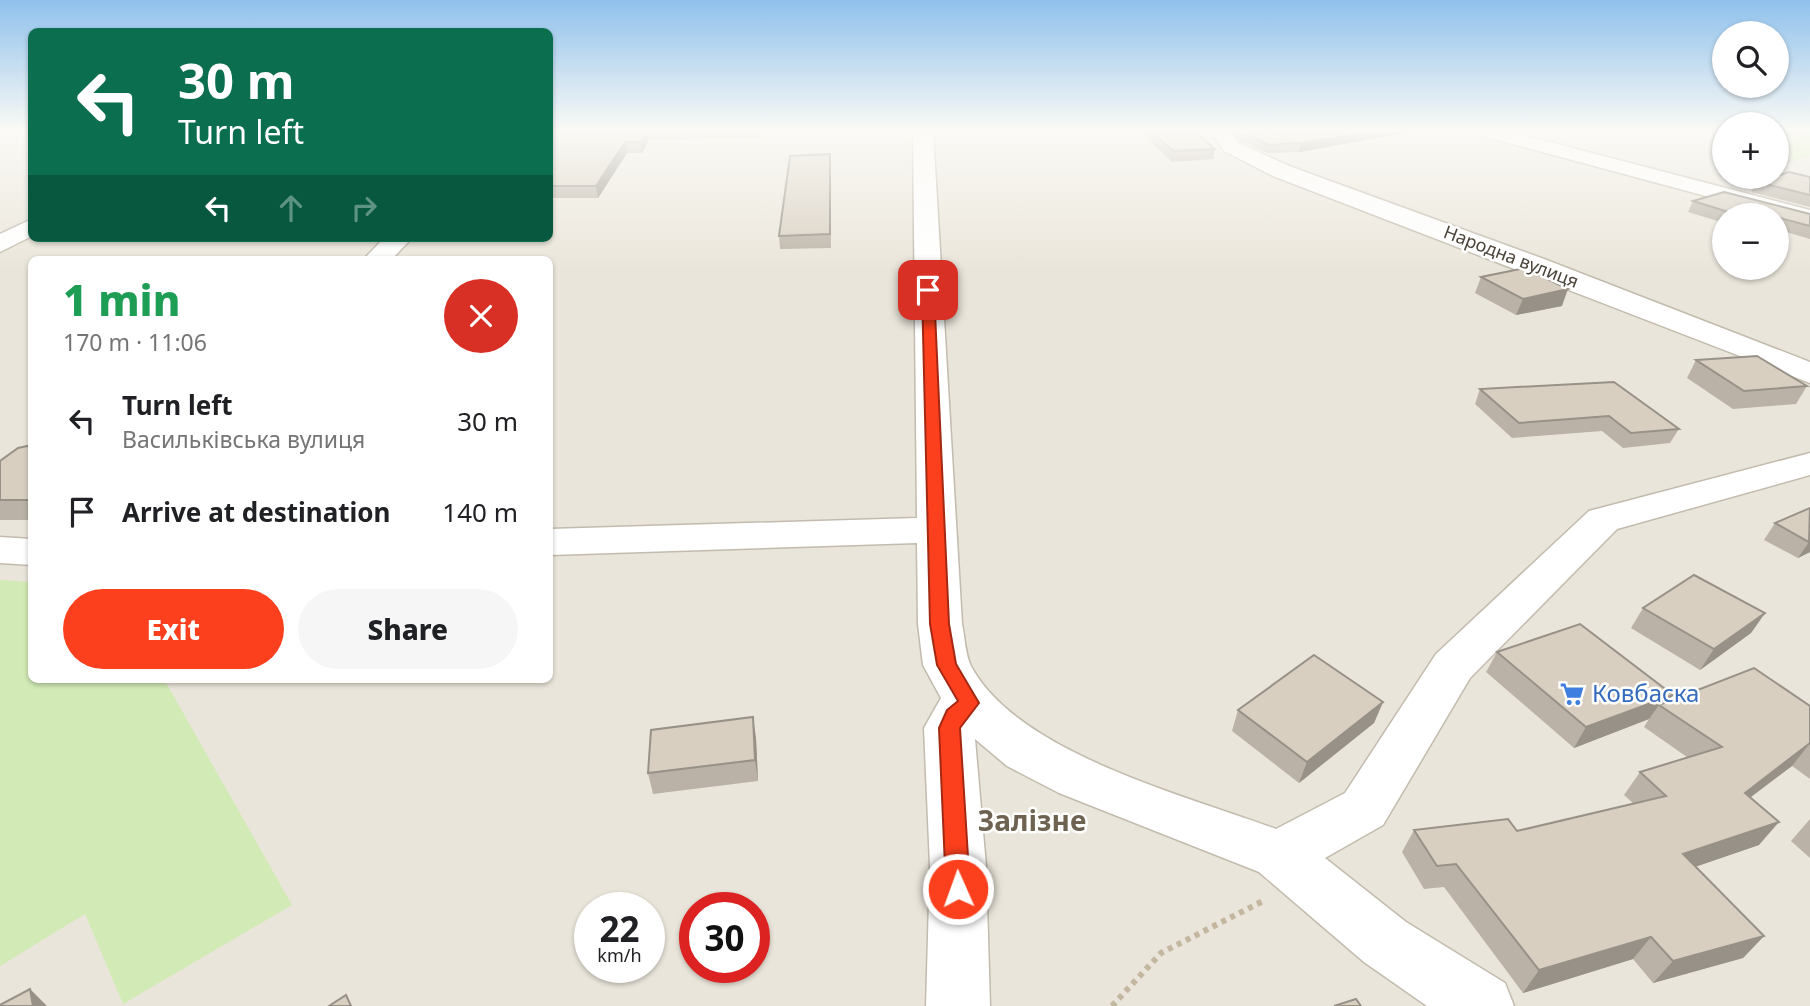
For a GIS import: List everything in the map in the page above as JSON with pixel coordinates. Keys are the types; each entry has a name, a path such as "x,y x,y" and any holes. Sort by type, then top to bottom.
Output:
{"street":[{"path":"925,178 940,624 946,665 969,703 995,729 1025,752 1078,778 1293,866 1385,942 1482,1006"},
{"name":"Народна вулиця","path":"1299,178 1535,265 1810,373"},
{"path":"1663,178 1810,217"},
{"path":"0,244 28,228"},
{"path":"380,256 395,242"},
{"path":"1293,866 1364,809 1453,666 1603,520 1810,464"},
{"path":"553,542 936,530"},
{"path":"0,550 28,552"},
{"path":"958,1006 958,866 949,728 954,715 969,703"}],"path":[{"path":"1112,1006 1161,953 1293,866"}],"shaded area":[{"path":"0,178 28,178 28,242 553,242 553,178 1712,178 1712,189 1789,189 1789,178 1810,178 1810,1006 0,1006"}],"green space":[{"path":"0,580 28,582 28,683 166,683 292,905 123,1004 85,914 0,966"}],"building":[{"path":"553,178 601,178 596,186 553,186"},
{"path":"787,178 830,178 830,234 779,236"},
{"path":"1789,178 1810,178 1810,195 1786,189 1789,189"},
{"path":"1724,192 1767,203 1712,203 1712,207 1693,201"},
{"path":"1789,209 1810,214 1810,226 1789,220"},
{"path":"1525,268 1568,289 1523,299 1481,277"},
{"path":"1757,356 1807,386 1744,391 1696,360"},
{"path":"1614,382 1679,429 1631,433 1609,416 1519,423 1480,389"},
{"path":"28,446 28,500 0,500 0,461 18,448"},
{"path":"1810,508 1809,542 1775,523"},
{"path":"1694,575 1765,613 1714,649 1643,608"},
{"path":"1580,624 1673,695 1586,727 1497,652"},
{"path":"1314,655 1383,702 1307,762 1238,710"},
{"path":"1754,668 1810,706 1810,743 1745,793 1779,822 1683,854 1764,936 1673,961 1651,937 1539,970 1456,864 1437,866 1414,830 1508,819 1517,831 1666,796 1640,772 1722,747 1659,705"},
{"path":"753,717 755,760 648,773 651,730"},
{"path":"30,989 33,1006 0,1006 0,1005"},
{"path":"346,995 351,1006 329,1006"},
{"path":"1356,999 1361,1006 1334,1006"}],"place":[{"name":"Ковбаска","path":"1572,694"}],"district":[{"name":"Залізне","path":"1032,821"}],"route":[{"path":"928,290 940,624 946,665 969,703 954,715 949,728 958,889"}]}
